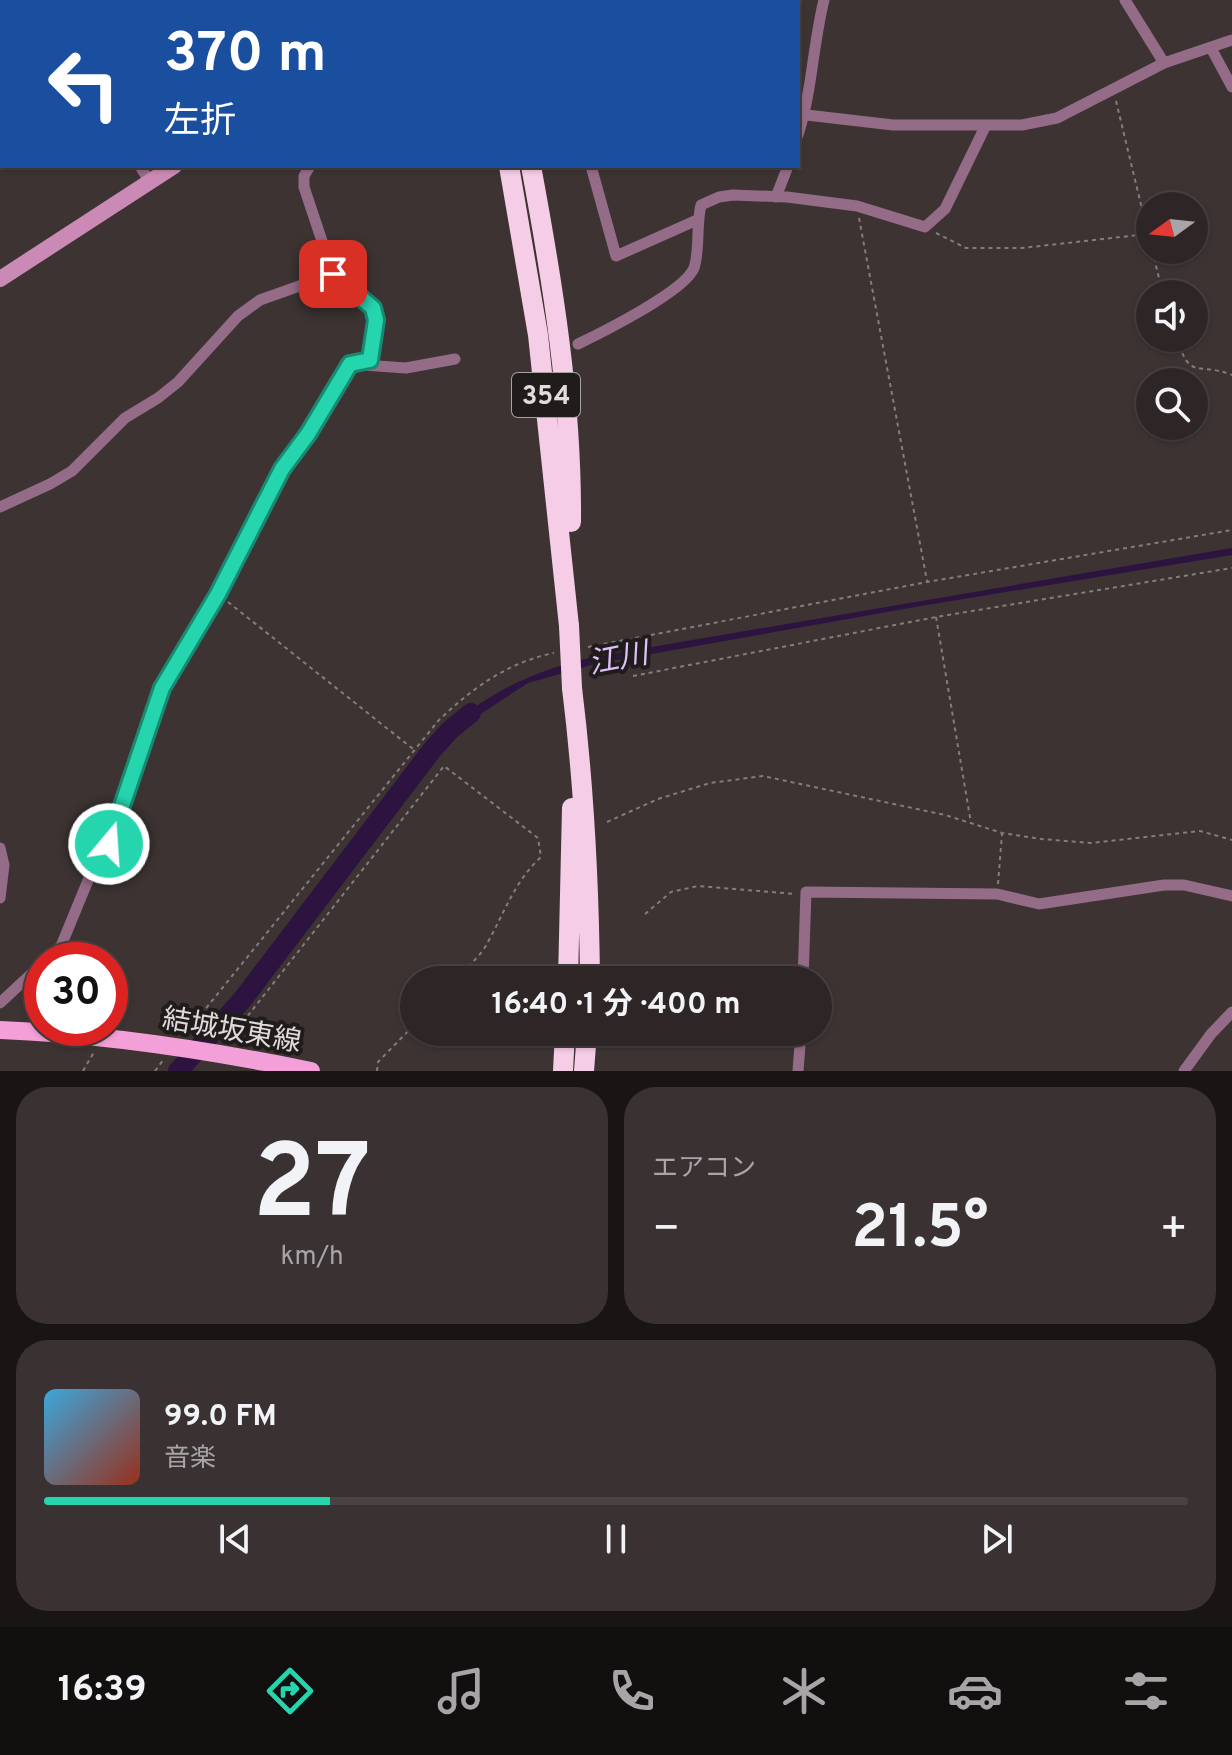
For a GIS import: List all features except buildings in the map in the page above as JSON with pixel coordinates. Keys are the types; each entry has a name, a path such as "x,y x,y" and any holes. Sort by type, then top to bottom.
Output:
{"highway":[{"name":"354","path":"509,168 538,335 569,626 572,855 568,966"},
{"name":"354","path":"531,168 565,378 571,506 569,626"},
{"name":"354","path":"572,688 581,756 589,873 590,966"},
{"path":"563,1071 564,1046"},
{"path":"584,1071 586,1046"}],"main road":[{"path":"0,279 171,168"},
{"name":"結城坂東線","path":"0,1030 24,1032"},
{"name":"結城坂東線","path":"128,1040 311,1071"}],"street":[{"path":"824,0 801,115 893,125 985,127 1022,125 1057,118 1164,63 1232,40"},
{"path":"1125,0 1164,63"},
{"path":"1211,48 1232,87"},
{"path":"578,344 623,322 688,277 695,266 697,220 701,205 719,197 776,197 857,206 925,227 945,209 985,127"},
{"path":"141,168 150,182"},
{"path":"63,942 89,878 109,844 162,688 218,594 282,469 308,434 350,364 370,360 376,320 373,308 333,274 304,187 308,168"},
{"path":"592,168 616,256 697,220"},
{"path":"776,197 787,168"},
{"path":"0,507 72,471 125,418 178,382 238,316 260,300 333,274"},
{"path":"350,364 406,368 455,359"},
{"path":"0,848 4,865 0,898"},
{"path":"803,966 806,892 997,894 1039,904 1150,887 1184,885 1232,896"},
{"path":"0,1003 24,981"},
{"path":"1184,1071 1211,1034 1232,1012"},
{"path":"798,1071 800,1046"}],"path":[{"path":"1114,88 1138,192"},
{"path":"857,206 927,582"},
{"path":"925,227 966,248 1022,248 1136,235"},
{"path":"1181,352 1184,361 1192,368 1232,375"},
{"path":"583,648 927,582 1232,530"},
{"path":"633,676 936,617 1232,568"},
{"path":"218,594 413,749"},
{"path":"936,617 971,824"},
{"path":"177,1046 413,749 470,691 536,657 552,654"},
{"path":"215,1053 444,766 538,838 541,857 529,868 508,900 487,945 468,966"},
{"path":"607,822 658,799 710,783 763,776 945,815 1002,833 1091,843 1200,831 1232,840"},
{"path":"997,894 1002,833"},
{"path":"645,914 671,892 698,886 785,895 806,892"},
{"path":"377,1071 378,1062 400,1039"},
{"path":"83,1071 98,1046"}],"water":[{"path":"1232,548 1232,555 595,664 528,683 453,732 449,726 517,682 593,657"}],"waterway":[{"name":"江川","path":"178,1071 242,1000 432,750 471,713"}],"route":[{"path":"109,844 162,688 218,594 282,469 308,434 350,364 370,360 376,320 373,308 333,274"}]}
